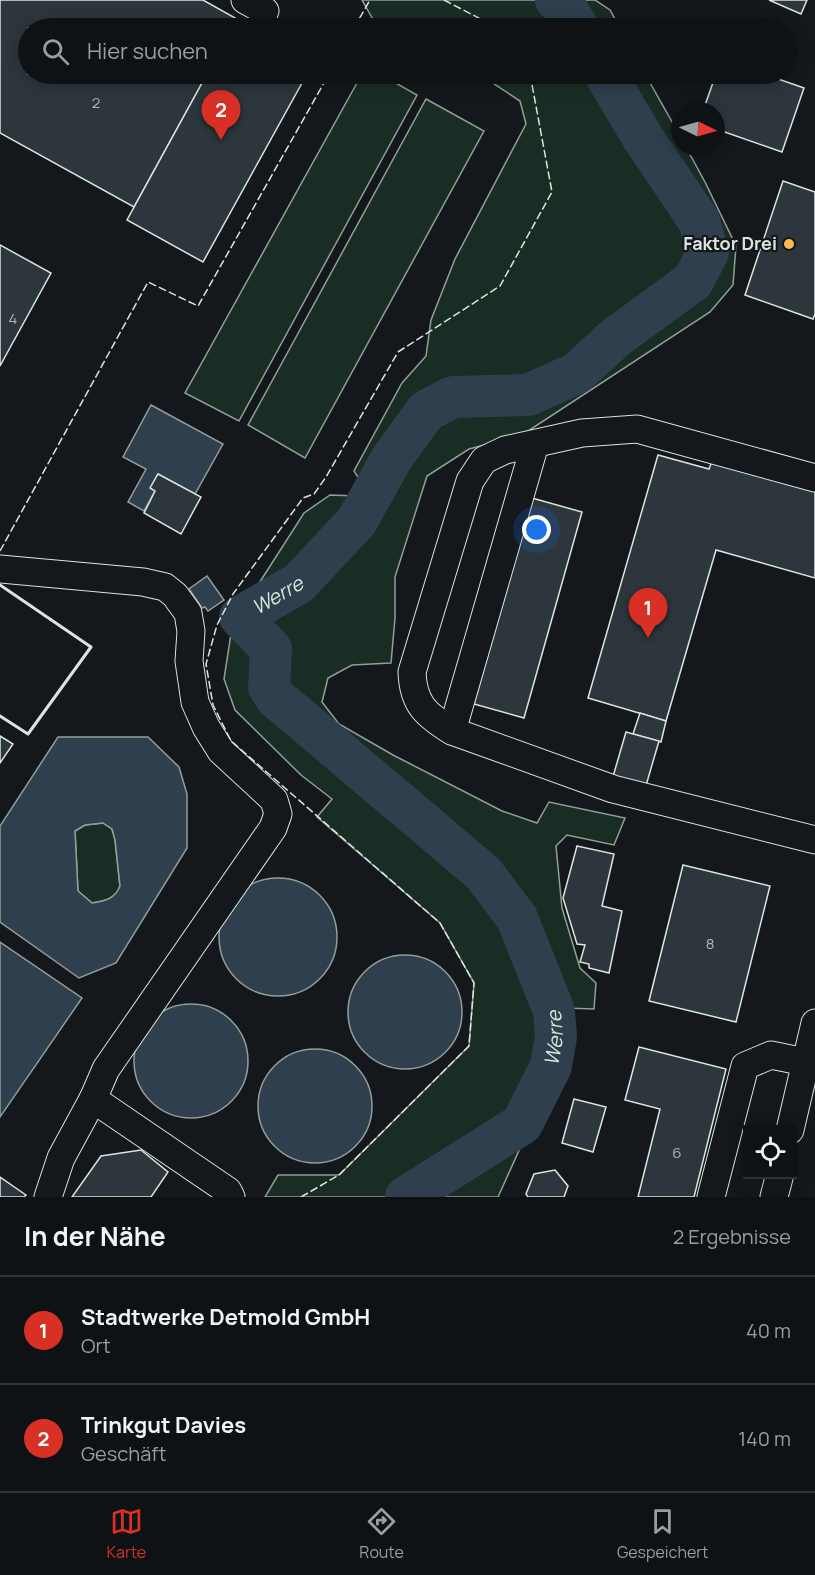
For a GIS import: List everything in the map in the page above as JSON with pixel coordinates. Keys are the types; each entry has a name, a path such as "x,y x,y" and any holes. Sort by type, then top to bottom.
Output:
{"street":[{"path":"815,478 637,429 582,433 506,450 484,460 470,482 412,672 413,689 421,706 433,719 452,731 614,789 815,840"},
{"path":"452,731 535,444"},
{"path":"0,570 143,582 165,587 175,595 188,613 191,631 189,661 195,702 206,727 221,750 273,800 278,814 273,828 106,1069 93,1099 61,1158 48,1197"},
{"path":"792,1125 807,1079 815,1023"},
{"path":"711,1197 745,1066 771,1055 807,1079"},
{"path":"93,1099 228,1191 231,1197"},
{"path":"774,1197 779,1179"}],"green space":[{"path":"362,0 595,0 610,10 614,18 372,18"},
{"path":"356,84 398,84 417,95 239,421 185,393"},
{"path":"494,84 651,84 671,120 671,156 691,156 736,246 733,285 710,312 522,435 469,449 427,476 395,577 395,618 391,663 352,665 328,678 322,702 339,724 393,755 502,811 537,823 549,802 625,818 614,845 567,835 556,846 562,908 580,968 596,983 594,1009 566,1008 548,1040 520,1107 521,1146 498,1197 265,1197 278,1175 339,1175 469,1046 474,983 440,923 317,817 332,799 301,775 235,710 224,679 231,634 256,588 304,513 330,495 357,496 363,485 354,471 402,383 426,356 431,320 455,259 526,124 520,101"},
{"path":"426,99 484,131 305,458 248,425"},
{"path":"103,823 112,829 115,840 120,887 109,899 92,903 78,891 75,831 85,825"}],"water":[{"path":"151,405 223,444 195,494 158,474 151,488 155,491 144,511 128,502 146,469 123,457"},
{"path":"207,576 224,600 208,611 205,607 202,608 189,589"},
{"path":"58,737 148,737 179,767 187,794 187,848 116,963 79,978 0,922 0,826","holes":["103,823 112,829 120,886 109,899 92,903 78,891 75,831 85,825"]},
{"path":"278,878 301,882 320,895 333,914 337,937 333,960 320,979 301,992 278,996 255,992 236,979 223,960 219,937 223,914 236,895 255,882"},
{"path":"0,942 82,998 0,1117"},
{"path":"405,955 427,960 445,972 457,990 462,1012 457,1034 445,1052 427,1064 405,1069 383,1064 365,1052 353,1034 348,1012 353,990 365,972 383,960"},
{"path":"191,1004 213,1008 232,1020 244,1039 248,1061 244,1083 232,1102 213,1114 191,1118 169,1114 150,1102 138,1083 134,1061 138,1039 150,1020 169,1008"},
{"path":"315,1049 337,1054 355,1066 367,1084 372,1106 367,1128 355,1146 337,1158 315,1163 293,1158 275,1146 263,1128 258,1106 263,1084 275,1066 293,1054"}],"building":[{"path":"0,0 203,0 235,18 18,18 18,84 202,84 134,207 0,133"},
{"path":"769,0 807,0 801,14"},
{"path":"202,84 301,84 203,262 127,220"},
{"path":"712,84 793,84 804,88 782,152 725,132 725,102 706,102"},
{"name":"Faktor Drei","path":"783,181 815,192 815,314 813,319 745,295"},
{"path":"0,245 51,273 0,366"},
{"path":"658,455 709,469 712,461 815,490 815,578 716,550 666,721 588,698"},
{"path":"158,474 201,497 181,534 144,513 155,491 150,488"},
{"path":"532,498 582,512 524,718 474,704"},
{"path":"640,713 666,721 661,742 633,734"},
{"path":"626,732 659,741 645,789 612,780"},
{"path":"0,736 13,744 0,763"},
{"path":"577,846 614,854 602,906 622,911 609,973 589,968 589,964 580,962 585,945 577,944 563,898"},
{"path":"683,865 770,886 736,1022 649,1001"},
{"path":"639,1047 726,1069 694,1197 638,1197 660,1109 625,1100"},
{"path":"574,1099 606,1107 593,1152 562,1143"},
{"path":"141,1150 168,1172 151,1197 72,1197 101,1156"},
{"path":"555,1170 568,1186 564,1197 528,1197 526,1194 534,1174"},
{"path":"0,1177 26,1195 24,1197 0,1197"}],"waterway":[{"name":"Werre","path":"556,0 564,5 572,18"},
{"name":"Werre","path":"406,1197 522,1124 551,1066 556,1037 554,1011 517,918 483,873 276,698 269,687 271,649 240,617 299,583 357,521 392,458 426,411 453,397 528,395 577,373 615,338 693,281 708,252 699,221 643,138 611,84"}],"fence":[{"path":"360,18 370,0"},
{"path":"444,0 479,18"},
{"path":"0,551 148,282 198,306 323,84"},
{"path":"301,1197 339,1175 469,1046 474,983 440,923 231,741 213,705 206,664 217,625 233,594 303,498 314,494 326,477 398,352 500,286 552,192 532,84"}],"wall":[{"path":"0,585 91,647 28,734 0,716"}],"place":[{"name":"Trinkgut Davies","path":"221,140"},
{"name":"Faktor Drei","path":"789,244"},
{"name":"Stadtwerke Detmold GmbH","path":"648,638"}]}
